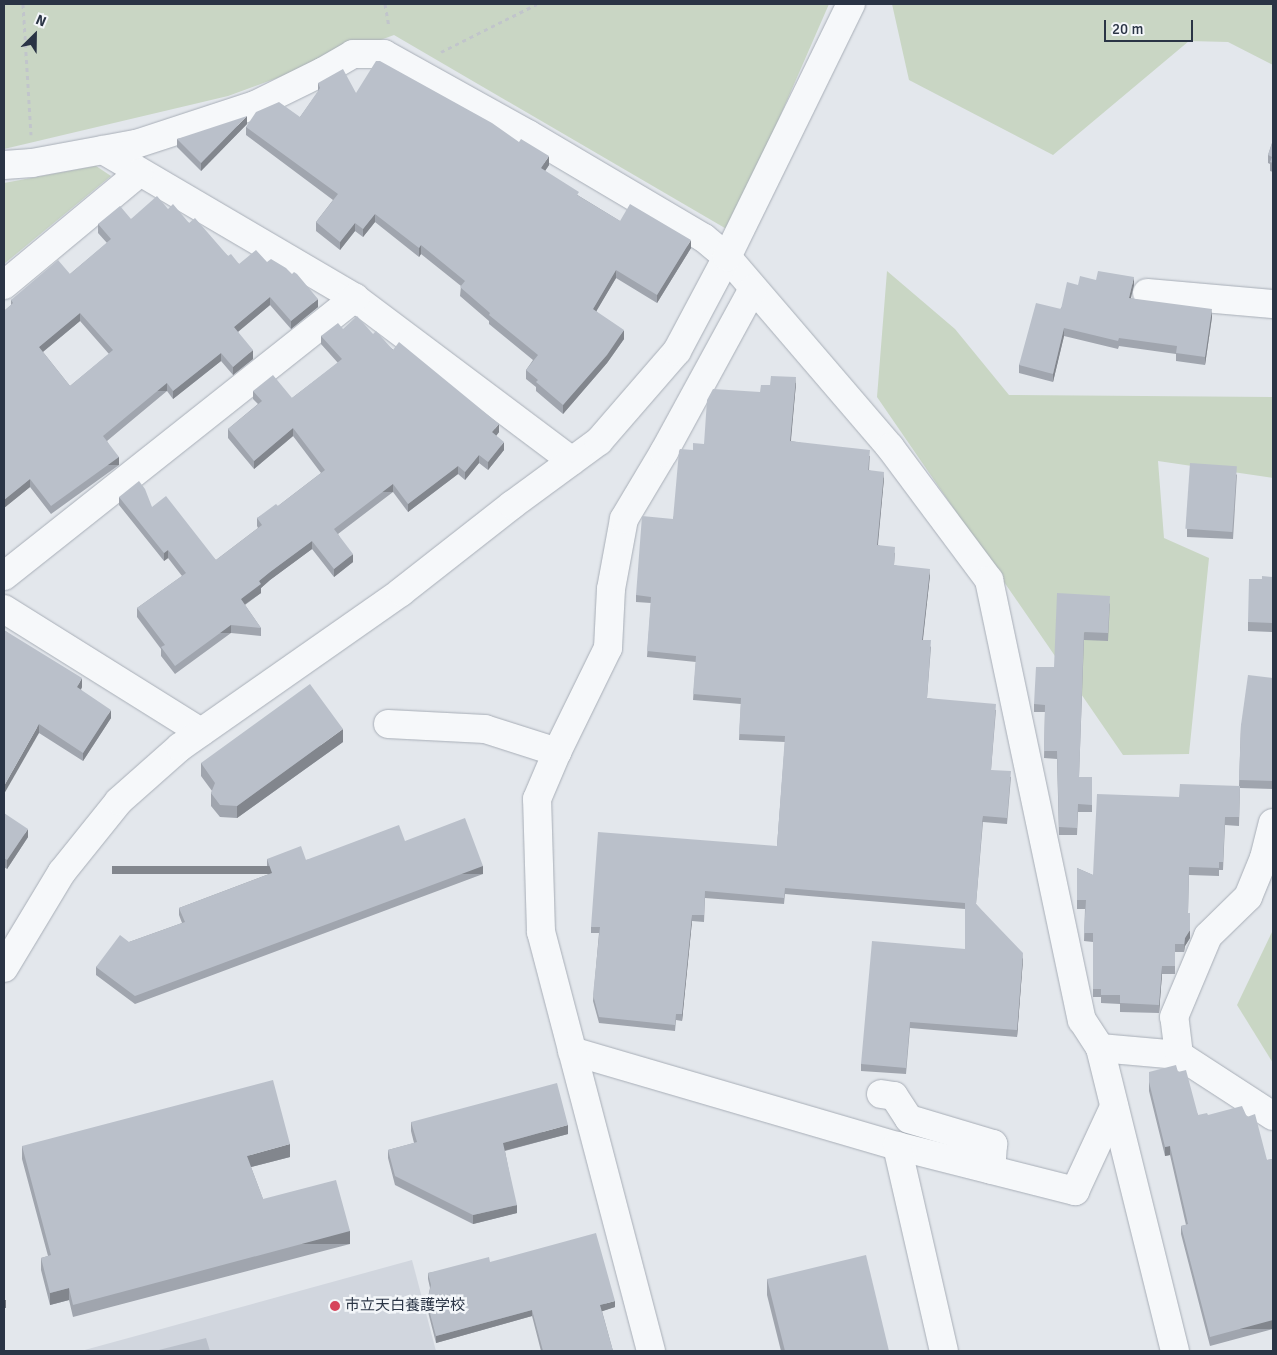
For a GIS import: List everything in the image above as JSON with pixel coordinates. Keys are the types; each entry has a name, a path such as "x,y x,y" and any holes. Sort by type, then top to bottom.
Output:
{"street":[{"path":"4,968 62,872 119,801 180,747 400,592 599,441 677,351 727,258 851,4"},
{"path":"4,165 32,164 136,144 255,105 322,72 353,54 384,54 704,238 727,258 890,447 989,580 1082,1020 1100,1048 1175,1351"},
{"path":"103,150 138,173 355,298 572,461"},
{"path":"4,285 138,173"},
{"path":"651,1351 541,932 537,798 557,752 608,648 611,590 624,519 664,452 753,288"},
{"path":"1147,293 1273,304"},
{"path":"4,576 355,298"},
{"path":"4,609 201,732"},
{"path":"388,724 485,729 557,752"},
{"path":"1179,1055 1174,1017 1208,936 1248,897 1264,858 1273,823"},
{"path":"1100,1048 1179,1055 1273,1116"},
{"path":"572,1051 896,1146 1075,1191 1114,1107"},
{"path":"881,1094 894,1096 909,1119 993,1144 991,1170"},
{"path":"896,1146 944,1351"}],"path":[{"path":"23,4 32,164"},
{"path":"409,68 537,4"}],"shaded area":[{"name":"市立天白養護学校","path":"412,1260 436,1351 81,1351"}],"green space":[{"path":"4,4 829,4 730,231 394,35 228,96 4,149"},
{"path":"892,4 1273,4 1273,65 1228,42 1189,41 1053,155 909,80"},
{"path":"96,166 111,176 4,264 4,183"},
{"path":"887,271 955,329 1009,395 1273,397 1273,478 1158,461 1164,538 1209,558 1189,754 1123,755 877,397"},
{"path":"1273,930 1273,1063 1237,1005"}],"building":[{"path":"376,61 380,61 492,123 519,142 521,139 549,156 541,168 579,192 577,195 620,221 630,204 691,240 657,295 616,270 593,309 624,330 607,355 563,405 536,382 538,380 526,370 538,355 489,315 490,313 460,287 465,281 421,245 419,248 375,214 363,229 355,223 340,242 316,222 338,194 246,127 256,112 279,102 300,117 320,88 318,83 343,69 356,93"},
{"path":"247,116 201,163 177,139"},
{"path":"1273,140 1273,163 1270,162 1272,157 1268,155"},
{"path":"157,196 168,209 173,204 189,223 195,218 228,256 231,254 239,264 256,250 267,262 271,259 292,274 294,272 297,274 318,299 291,321 270,297 234,327 253,350 233,367 221,353 173,391 167,383 103,436 119,457 51,506 30,479 4,500 4,311 13,303 11,300 58,260 70,274 111,239 98,224 120,206 131,219","holes":["80,313 113,350 70,386 39,347"]},
{"path":"1098,271 1134,277 1129,298 1212,309 1205,357 1176,353 1177,346 1119,338 1118,341 1064,328 1053,374 1019,365 1036,303 1061,309 1067,282 1078,285 1080,276 1096,280"},
{"path":"357,316 373,334 376,331 393,350 399,342 499,424 492,432 504,442 488,462 479,455 465,472 458,466 408,504 393,484 334,529 353,554 334,569 312,541 270,572 259,581 261,584 241,599 261,628 231,625 175,666 161,647 165,645 137,608 186,573 168,550 164,553 119,497 139,481 145,489 152,507 166,496 216,560 262,525 257,518 276,504 278,506 325,470 293,428 254,461 228,429 262,401 253,391 273,375 292,398 342,359 321,336 338,323 343,329"},
{"path":"771,376 796,377 790,441 870,450 868,470 884,472 877,545 895,547 894,565 930,569 922,640 931,640 927,698 996,704 991,770 1011,771 1007,818 983,816 976,904 1023,953 1017,1030 910,1022 906,1068 861,1064 872,941 965,949 965,903 785,888 784,898 705,891 704,915 692,915 682,1014 676,1014 675,1025 599,1017 593,995 600,927 591,927 598,832 777,846 785,736 739,734 741,698 693,694 696,656 647,651 651,597 636,595 642,516 673,519 679,451 680,449 693,450 693,443 704,444 707,400 713,389 760,392 761,385 770,385"},
{"path":"1190,463 1237,466 1232,532 1185,529"},
{"path":"1262,576 1273,577 1273,623 1248,622 1249,579 1262,579"},
{"path":"1057,593 1110,596 1108,633 1084,632 1079,777 1092,777 1092,805 1078,804 1077,828 1059,827 1057,751 1044,751 1045,705 1034,704 1036,667 1054,667"},
{"path":"4,630 82,678 77,687 111,710 83,753 39,724 4,786"},
{"path":"1248,675 1273,678 1273,781 1239,780 1241,725"},
{"path":"310,684 343,729 237,806 220,805 211,793 215,783 201,763"},
{"path":"1180,784 1240,786 1239,817 1225,817 1223,862 1219,862 1219,868 1189,867 1188,913 1190,913 1190,930 1184,944 1175,944 1175,966 1162,966 1159,1005 1120,1003 1120,995 1101,995 1101,989 1093,989 1093,933 1084,933 1086,900 1077,900 1077,868 1093,875 1097,794 1179,797"},
{"path":"4,813 28,829 7,860 4,858"},
{"path":"465,818 483,866 135,996 96,967 120,935 129,942 185,922 179,908 272,873 267,859 301,846 306,860 399,825 405,841"},
{"path":"1176,1065 1178,1072 1186,1070 1198,1115 1207,1113 1208,1115 1242,1106 1247,1117 1255,1114 1267,1160 1273,1159 1273,1320 1210,1337 1181,1226 1188,1224 1170,1146 1165,1147 1149,1082 1149,1072"},
{"path":"273,1080 290,1144 247,1156 263,1199 336,1180 350,1231 73,1305 69,1288 50,1293 41,1258 51,1255 22,1146"},
{"path":"557,1083 568,1125 503,1143 517,1205 473,1215 395,1176 388,1150 417,1142 411,1122"},
{"path":"596,1233 615,1301 600,1305 613,1351 543,1351 532,1310 436,1336 427,1302 431,1285 428,1273 489,1257 490,1262"},
{"path":"866,1255 889,1351 785,1351 767,1279"},
{"path":"206,1338 210,1351 155,1351"}],"place":[{"name":"市立天白養護学校","path":"335,1306"}]}
